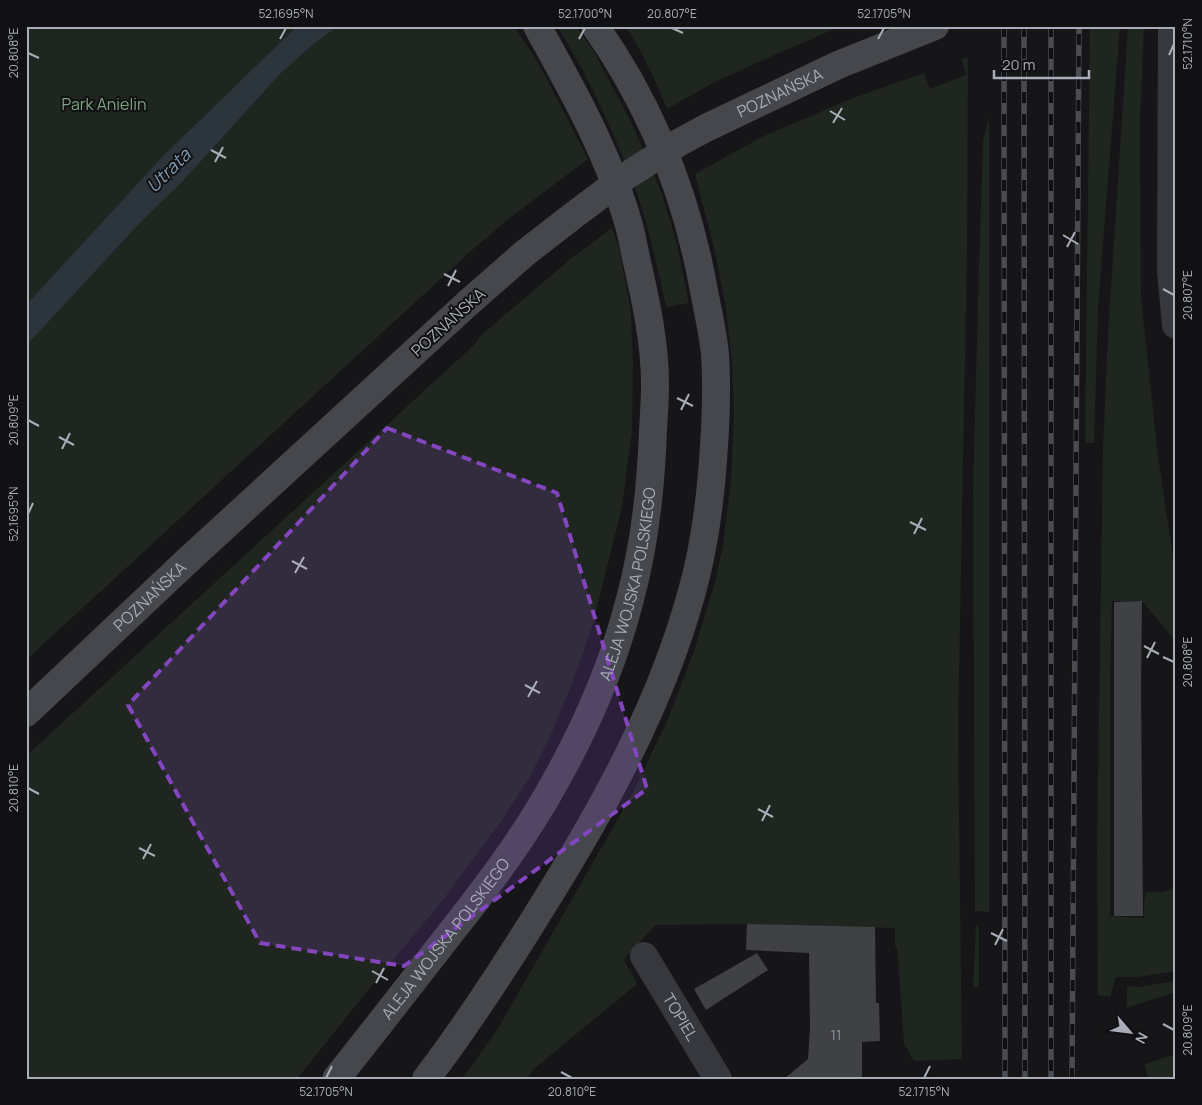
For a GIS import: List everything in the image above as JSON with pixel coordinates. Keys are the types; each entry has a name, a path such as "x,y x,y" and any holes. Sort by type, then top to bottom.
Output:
{"main road":[{"name":"ALEJA WOJSKA POLSKIEGO","path":"336,1079 491,881 555,783 598,695 616,647 631,598 644,530 652,466 655,383 646,302 628,222 612,178 593,132 572,89 536,26"},
{"path":"426,1079 528,929 570,862 633,747 676,645 699,564 705,531 712,473 715,424 715,353 695,245 671,167 655,130 626,72 595,26"},
{"name":"POZNAŃSKA","path":"26,713 186,562 525,252 626,176 680,142 838,65 935,26"}],"street":[{"path":"1172,26 1171,271 1176,325"},
{"name":"TOPIEL","path":"644,956 718,1079"}],"highlighted area":[{"path":"387,428 557,493 647,789 404,966 260,943 128,705"}],"green space":[{"name":"Park Anielin","path":"26,26 297,26 162,157 26,305"},
{"path":"338,26 514,26 539,64 588,159 511,217 471,251 26,660 26,346 139,224 182,182 280,74 316,42"},
{"path":"557,26 576,26 593,50 634,128 662,194 676,240 689,303 666,307 648,230 632,178 594,92"},
{"path":"625,26 841,26 711,84 667,109 643,56"},
{"path":"1090,26 1120,26 1098,308 1094,443 1085,443"},
{"path":"1128,26 1144,26 1140,123 1141,298 1158,456 1176,577 1176,640 1142,601 1112,601 1110,916 1144,918 1146,892 1166,891 1176,885 1176,971 1138,977 1116,977 1110,997 1098,995 1097,849 1103,447 1108,334"},
{"path":"968,57 967,252 958,729 962,1059 914,1061 904,1043 895,928 747,924 655,925 624,960 637,984 536,1067 526,1079 462,1079 497,1030 631,796 668,719 694,651 716,579 723,544 731,480 734,415 732,361 726,308 715,252 695,174 766,135 853,98 924,73 930,89 966,75 961,59"},
{"path":"989,116 989,912 975,911 973,489 983,141"},
{"path":"612,228 619,248 631,311 633,364 632,431 622,507 591,630 571,686 553,730 530,777 497,827 443,900 297,1079 26,1079 26,756 475,344 480,336 573,257"},
{"path":"976,925 979,928 979,987 973,987"},
{"path":"1176,981 1176,992 1127,1007 1127,986 1138,987"},
{"path":"1176,1054 1176,1075 1164,1079 1148,1079 1145,1064"}],"water":[{"name":"Utrata","path":"297,26 338,26 316,42 280,74 182,182 139,224 26,346 26,305 162,157"}],"building":[{"path":"1142,601 1143,916 1114,916 1114,602"},
{"path":"747,924 875,927 876,1003 879,1003 880,1041 862,1042 862,1079 784,1079 808,1059 810,1027 809,953 746,950"},
{"path":"757,953 768,970 706,1010 694,989"}],"railway":[{"path":"1004,26 1005,1079"},
{"path":"1024,26 1025,1079"},
{"path":"1051,26 1051,1079"},
{"path":"1072,1079 1079,26"}]}
